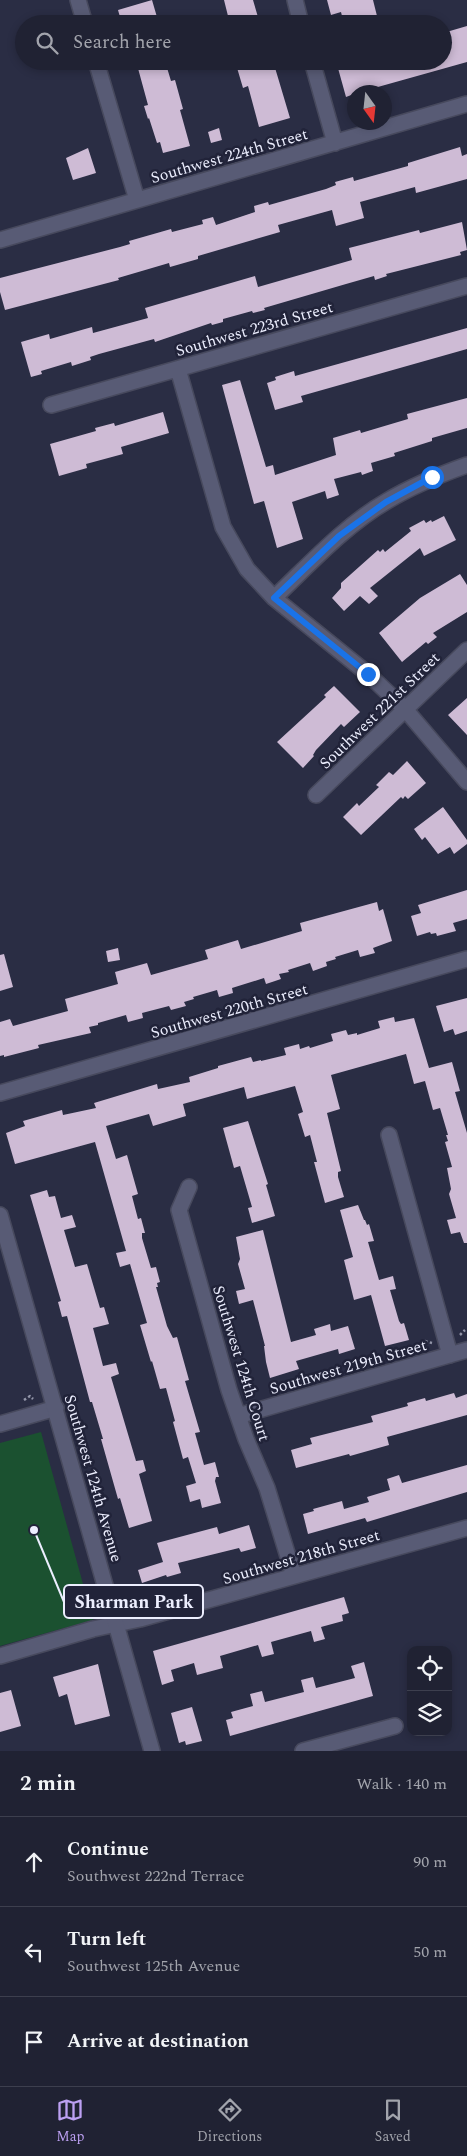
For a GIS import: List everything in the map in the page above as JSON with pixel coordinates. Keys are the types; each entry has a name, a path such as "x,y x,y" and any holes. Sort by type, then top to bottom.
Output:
{"street":[{"path":"78,0 82,15"},
{"path":"295,0 299,15"},
{"path":"99,70 137,200"},
{"path":"315,70 335,142"},
{"name":"Southwest 224th Street","path":"0,240 467,104"},
{"name":"Southwest 223rd Street","path":"51,405 467,286"},
{"path":"178,368 223,527 247,569 274,598 368,674 405,709 467,782"},
{"path":"274,598 339,536 386,502 432,477 467,465"},
{"name":"Southwest 221st Street","path":"316,795 467,650"},
{"name":"Southwest 220th Street","path":"0,1093 467,959"},
{"path":"389,1135 450,1355"},
{"name":"Southwest 124th Court","path":"189,1187 179,1210 238,1416 270,1497 294,1576"},
{"name":"Southwest 124th Avenue","path":"0,1215 152,1751"},
{"name":"Southwest 219th Street","path":"238,1416 467,1350"},
{"path":"0,1424 56,1408"},
{"name":"Southwest 218th Street","path":"0,1656 467,1528"},
{"path":"303,1751 395,1726"}],"path":[{"path":"459,1336 464,1330"},
{"path":"425,1341 433,1344"},
{"path":"268,1563 273,1566"}],"green space":[{"path":"41,1432 93,1620 0,1646 0,1443"}],"building":[{"path":"152,0 156,15 119,15 118,10"},
{"path":"224,0 253,0 257,15 228,15"},
{"path":"327,0 373,0 377,15 342,15 341,12 331,15"},
{"path":"467,26 467,62 452,66 452,30"},
{"path":"138,70 168,70 171,81 175,80 183,109 180,110 190,146 163,153 160,142 157,143 148,119 144,106 148,105"},
{"path":"238,70 276,70 290,118 259,127 248,86 243,88"},
{"path":"338,70 438,70 385,85 347,85 347,97"},
{"path":"219,128 222,140 211,143 208,132"},
{"path":"460,147 462,156 467,154 467,179 416,193 415,187 360,202 364,218 336,226 332,210 278,225 280,232 198,256 198,259 170,267 169,263 118,278 119,280 5,310 0,292 0,278 120,247 130,244 129,241 171,229 172,232 203,224 202,220 213,217 216,225 255,212 254,206 268,202 269,205 326,189 336,185 335,182 353,177 354,181 408,166 408,163"},
{"path":"88,148 96,173 73,180 66,158"},
{"path":"462,222 467,250 460,252 461,255 386,274 387,276 375,280 374,276 264,308 265,310 253,313 252,311 223,319 223,322 212,325 211,323 155,342 154,339 99,354 90,357 91,360 72,366 71,362 41,371 42,374 31,377 21,342 49,334 50,339 92,327 93,333 148,318 145,308 255,276 258,287 352,260 349,248 419,230 420,233"},
{"path":"467,328 467,349 301,396 303,402 275,410 267,383 276,380 275,377 294,371 295,376"},
{"path":"240,380 266,467 273,465 275,475 336,455 333,438 360,430 361,433 408,419 407,414 467,398 467,428 432,438 432,441 394,453 395,456 371,463 373,471 362,475 361,472 334,479 339,495 327,499 325,491 292,502 303,539 277,548 264,501 254,504 222,385"},
{"path":"163,412 169,433 121,447 123,454 86,464 87,468 59,476 50,444 96,431 95,428 114,423 115,426"},
{"path":"444,516 456,540 424,556 420,548 370,588 378,596 369,604 360,596 344,611 332,598 341,588 341,583 378,550 380,552 383,549 385,552 411,531 409,528 424,520 426,523 431,520 432,522"},
{"path":"460,574 467,585 467,612 433,633 437,637 428,644 426,642 402,662 379,633 420,598"},
{"path":"334,686 360,712 344,727 341,724 316,750 314,756 303,768 277,742 326,697 324,695"},
{"path":"467,698 467,735 448,715"},
{"path":"407,761 426,783 408,799 405,796 403,799 401,797 361,835 343,817 357,803 359,806 379,787 376,785 389,772 393,775"},
{"path":"443,807 467,840 467,844 454,854 450,847 438,854 425,837 422,840 414,829"},
{"path":"467,890 467,919 453,923 456,931 437,936 436,933 431,934 430,932 417,936 411,916 421,913 418,905"},
{"path":"377,902 379,911 383,909 392,941 373,948 375,953 360,957 358,950 335,957 336,959 326,962 327,966 313,971 310,963 279,974 281,979 266,984 264,978 232,988 233,993 219,997 217,990 193,997 194,999 184,1002 186,1006 171,1010 169,1006 142,1013 143,1018 128,1022 126,1015 89,1027 91,1033 38,1045 39,1048 4,1057 4,1055 0,1056 0,1022 10,1019 13,1026 68,1011 65,999 118,984 115,972 147,963 151,975 208,959 205,950 238,940 241,949 302,931 300,923"},
{"path":"118,948 120,960 108,962 106,951"},
{"path":"4,954 13,987 0,991 0,955"},
{"path":"467,998 467,1031 455,1035 453,1029 444,1032 436,1006"},
{"path":"394,1017 395,1022 414,1018 429,1068 452,1062 460,1091 455,1092 467,1133 467,1243 464,1243 460,1232 451,1234 447,1220 456,1218 449,1194 451,1189 447,1168 452,1167 445,1142 448,1141 446,1135 448,1135 440,1108 433,1110 425,1081 414,1084 406,1054 331,1075 340,1109 327,1113 341,1171 338,1172 338,1177 344,1197 325,1203 314,1162 317,1162 310,1135 305,1137 298,1114 303,1112 295,1086 247,1099 244,1087 183,1104 186,1116 153,1126 149,1114 106,1126 116,1159 127,1155 138,1194 132,1196 138,1219 141,1218 145,1233 142,1233 142,1238 151,1268 156,1267 160,1282 157,1283 158,1287 156,1287 167,1326 173,1338 177,1337 189,1380 185,1381 200,1432 195,1433 204,1465 215,1462 219,1477 216,1477 215,1481 221,1503 202,1508 200,1499 190,1502 186,1486 196,1483 188,1457 183,1459 166,1388 160,1389 151,1362 140,1325 147,1323 130,1264 120,1267 116,1253 126,1251 95,1142 15,1164 6,1133 25,1126 23,1121 62,1110 63,1115 96,1108 94,1103 157,1084 158,1089 190,1082 189,1077 218,1068 218,1066 251,1057 253,1062 286,1055 284,1048 299,1044 300,1049 333,1041 331,1034 346,1030 348,1035 357,1033 357,1035 380,1028 378,1021"},
{"path":"248,1121 268,1184 266,1185 275,1216 252,1223 248,1208 252,1207 240,1166 234,1168 223,1128"},
{"path":"47,1190 49,1197 55,1196 61,1218 72,1215 76,1227 64,1230 75,1267 87,1264 100,1308 104,1307 109,1324 93,1328 103,1366 116,1363 119,1374 111,1377 136,1461 143,1460 146,1471 139,1474 152,1521 129,1528 120,1498 118,1499 101,1439 103,1439 92,1402 90,1402 67,1316 62,1317 58,1302 61,1301 30,1195"},
{"path":"358,1205 364,1220 367,1225 369,1224 374,1241 368,1242 379,1280 393,1276 396,1289 390,1290 399,1321 401,1324 404,1323 409,1340 385,1346 371,1295 354,1300 344,1260 353,1257 340,1210"},
{"path":"263,1230 291,1342 316,1335 314,1329 330,1324 331,1331 348,1326 355,1349 339,1354 338,1349 296,1361 299,1369 270,1378 265,1346 253,1300 239,1304 236,1291 245,1289 238,1264 240,1259 236,1237"},
{"path":"454,1393 456,1398 467,1394 467,1415 387,1437 389,1445 296,1468 291,1450 312,1444 310,1438 373,1422 371,1416 408,1406 407,1403 425,1398 426,1401"},
{"path":"467,1465 467,1492 367,1522 365,1518 308,1534 303,1514 314,1511 313,1509 342,1501 344,1509 369,1502 367,1497 390,1490 387,1479 399,1475 402,1483"},
{"path":"249,1525 256,1548 241,1552 239,1548 178,1563 181,1573 167,1577 166,1575 142,1583 138,1570 163,1562 157,1543 217,1527 219,1534"},
{"path":"344,1597 349,1613 342,1615 343,1621 321,1627 325,1639 314,1642 311,1631 271,1642 274,1654 262,1657 258,1645 220,1656 223,1668 197,1675 194,1663 171,1670 174,1681 162,1685 153,1651"},
{"path":"364,1662 373,1696 230,1736 226,1720 233,1718 231,1712 253,1706 250,1694 262,1691 265,1702 304,1692 301,1680 313,1677 316,1688 355,1678 351,1666"},
{"path":"98,1664 110,1716 75,1725 67,1694 59,1697 53,1677"},
{"path":"11,1690 21,1726 0,1732 0,1693"},
{"path":"192,1707 202,1741 186,1745 185,1741 179,1743 171,1713"}],"place":[{"name":"Sharman Park","path":"34,1530"}],"route":[{"path":"368,674 274,598 339,536 386,502 432,477"}]}
